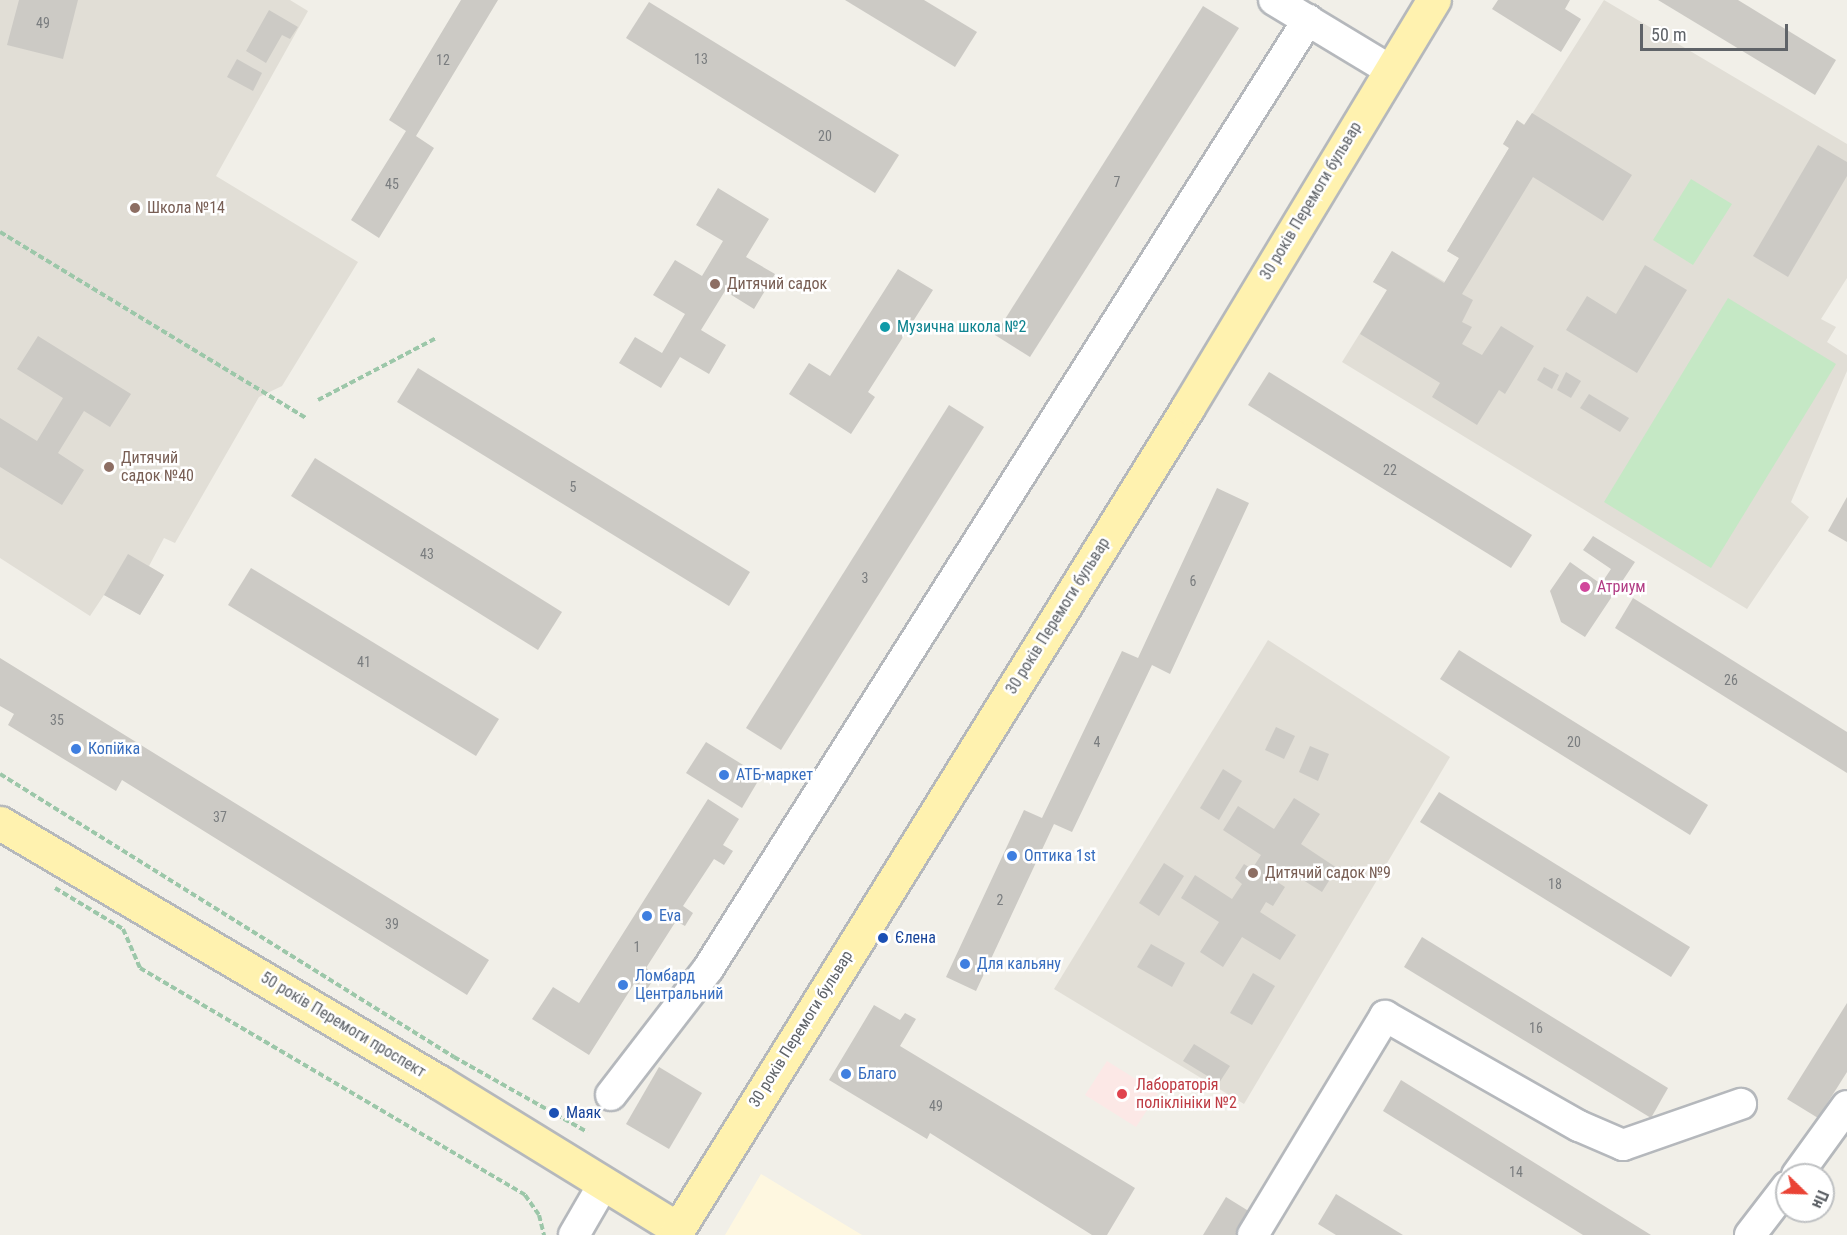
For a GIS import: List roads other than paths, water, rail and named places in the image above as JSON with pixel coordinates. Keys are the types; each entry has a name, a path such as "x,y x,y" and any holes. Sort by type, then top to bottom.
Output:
{"main road":[{"name":"30 років Перемоги бульвар","path":"679,1232 1182,417 1434,0"},
{"name":"50 років Перемоги проспект","path":"0,823 429,1076 679,1232"}],"street":[{"path":"1274,0 1390,70"},
{"path":"612,1095 708,969 1308,21"},
{"path":"1253,1235 1385,1016 1579,1126 1623,1144 1741,1104"},
{"path":"1806,1163 1847,1106"},
{"path":"573,1235 603,1185"},
{"path":"1750,1235 1775,1202"}],"place":[{"name":"Школа №14","path":"135,208"},
{"name":"Дитячий садок","path":"715,284"},
{"name":"Музична школа №2","path":"885,327"},
{"name":"Дитячий садок №40","path":"109,467"},
{"name":"Атриум","path":"1585,587"},
{"name":"Копійка","path":"76,749"},
{"name":"АТБ-маркет","path":"724,775"},
{"name":"Оптика 1st","path":"1012,856"},
{"name":"Дитячий садок №9","path":"1253,873"},
{"name":"Eva","path":"647,916"},
{"name":"Єлена","path":"883,938"},
{"name":"Для кальяну","path":"965,964"},
{"name":"Ломбард Центральний","path":"623,985"},
{"name":"Благо","path":"846,1074"},
{"name":"Лабораторія поліклініки №2","path":"1122,1094"},
{"name":"Маяк","path":"554,1113"}]}
